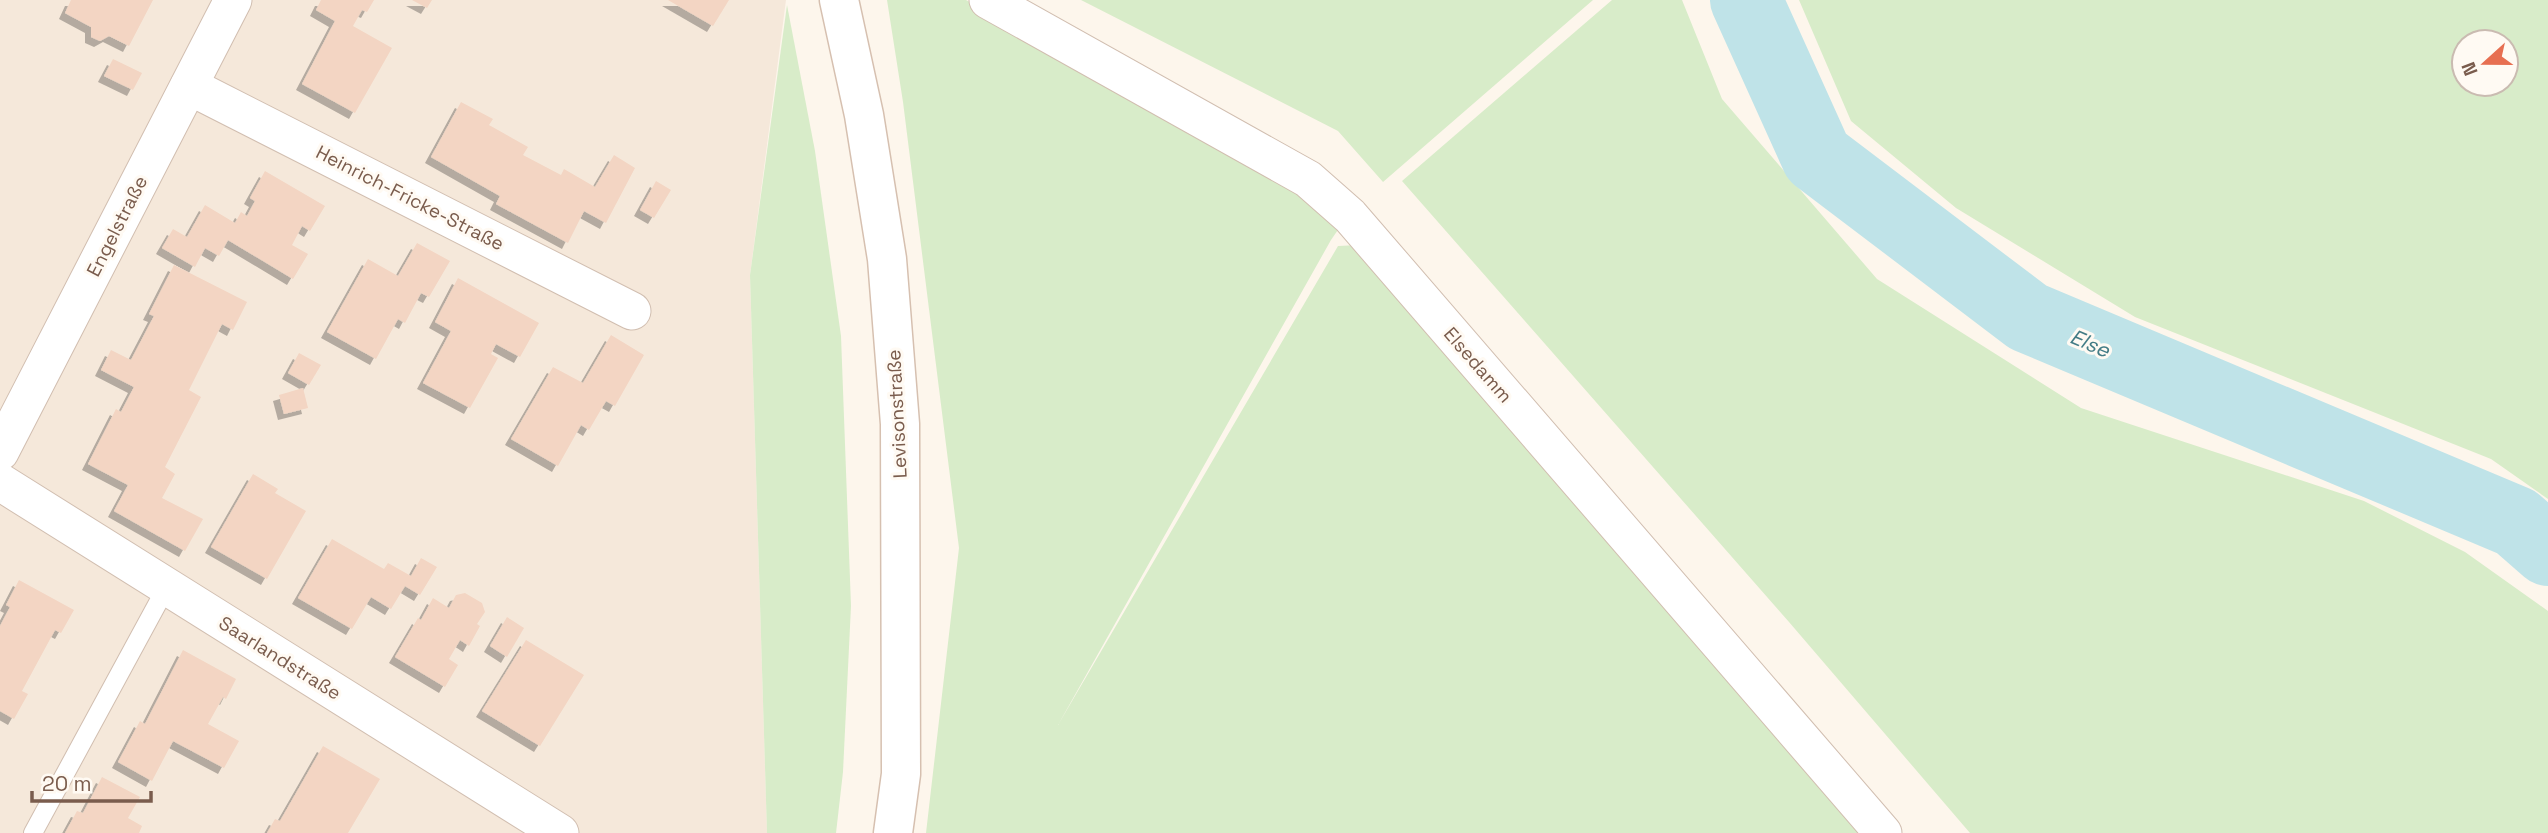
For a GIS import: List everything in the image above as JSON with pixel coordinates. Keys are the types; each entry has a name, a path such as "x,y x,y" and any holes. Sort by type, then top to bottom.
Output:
{"main road":[{"name":"Levisonstraße","path":"839,0 864,115 887,259 900,424 901,774 893,833"}],"street":[{"name":"Engelstraße","path":"0,452 233,0"},
{"name":"Elsedamm","path":"988,0 1308,179 1350,216 1883,833"},
{"name":"Heinrich-Fricke-Straße","path":"189,86 632,311"},
{"name":"Saarlandstraße","path":"0,482 560,833"}],"lane":[{"path":"33,833 166,588"}],"shaded area":[{"path":"0,0 786,0 750,275 767,833 0,833"}],"green space":[{"path":"887,0 966,0 1266,170 1342,224 1058,725 1338,246 1359,245 1872,833 926,833 959,548 903,102"},
{"path":"1081,0 1593,0 1383,182 1338,131"},
{"path":"1612,0 1682,0 1722,99 1877,279 2081,408 2364,501 2465,552 2548,611 2548,833 1970,833 1789,622 1402,181"},
{"path":"1799,0 2548,0 2548,499 2491,459 2135,317 1956,208 1851,121"},
{"path":"787,5 815,151 841,336 851,606 843,772 836,833 767,833 750,275"}],"building":[{"path":"71,0 153,0 129,46 109,36 100,41 91,37 91,27 65,13"},
{"path":"321,0 374,0 367,12 362,10 353,26 392,48 355,113 302,84 335,21 316,10"},
{"path":"412,0 432,0 427,8"},
{"path":"668,0 729,0 713,26"},
{"path":"113,59 142,73 133,90 104,76"},
{"path":"461,102 493,119 489,125 528,147 523,155 561,175 564,169 595,187 614,155 635,168 606,223 584,211 568,243 496,204 500,196 431,157"},
{"path":"265,171 325,206 310,231 302,226 292,245 308,254 293,279 228,240 219,256 205,248 195,267 162,248 173,229 187,237 205,205 235,223 241,212 247,216 255,201 250,198"},
{"path":"656,181 671,190 654,218 640,210"},
{"path":"417,243 450,261 429,297 421,293 405,323 398,319 376,359 327,332 368,259 398,276"},
{"path":"174,265 247,302 233,330 222,324 189,390 201,397 165,467 175,474 162,498 203,519 185,551 114,511 128,485 88,464 116,409 121,412 134,387 101,370 111,350 131,360 154,316 149,314"},
{"path":"458,278 539,323 520,357 496,344 491,354 498,358 470,408 423,383 451,331 435,322"},
{"path":"611,335 644,355 615,406 606,401 589,430 581,425 558,466 511,439 553,367 583,383"},
{"path":"299,353 321,365 309,385 288,373"},
{"path":"303,388 308,408 284,414 279,395"},
{"path":"253,474 278,489 275,493 306,511 267,579 211,547"},
{"path":"332,539 384,569 388,563 411,576 421,558 437,567 420,595 405,586 391,609 371,597 352,629 298,598"},
{"path":"19,580 74,610 61,633 55,630 22,691 28,694 14,719 0,711 0,626 10,607 6,605"},
{"path":"465,593 482,603 485,612 477,624 480,626 469,646 460,640 449,659 458,665 445,687 395,657 433,598 449,608 456,595"},
{"path":"507,617 524,628 507,657 490,646"},
{"path":"526,640 584,675 540,746 482,711"},
{"path":"183,650 236,679 208,724 239,741 224,768 173,741 152,781 118,762 140,721 145,724"},
{"path":"323,746 380,779 348,833 267,833 275,819 280,821"},
{"path":"102,777 140,797 128,818 142,826 139,833 65,833 77,811 83,813"}],"waterway":[{"name":"Else","path":"1746,0 1817,157 2028,317 2516,522 2548,550"}]}
